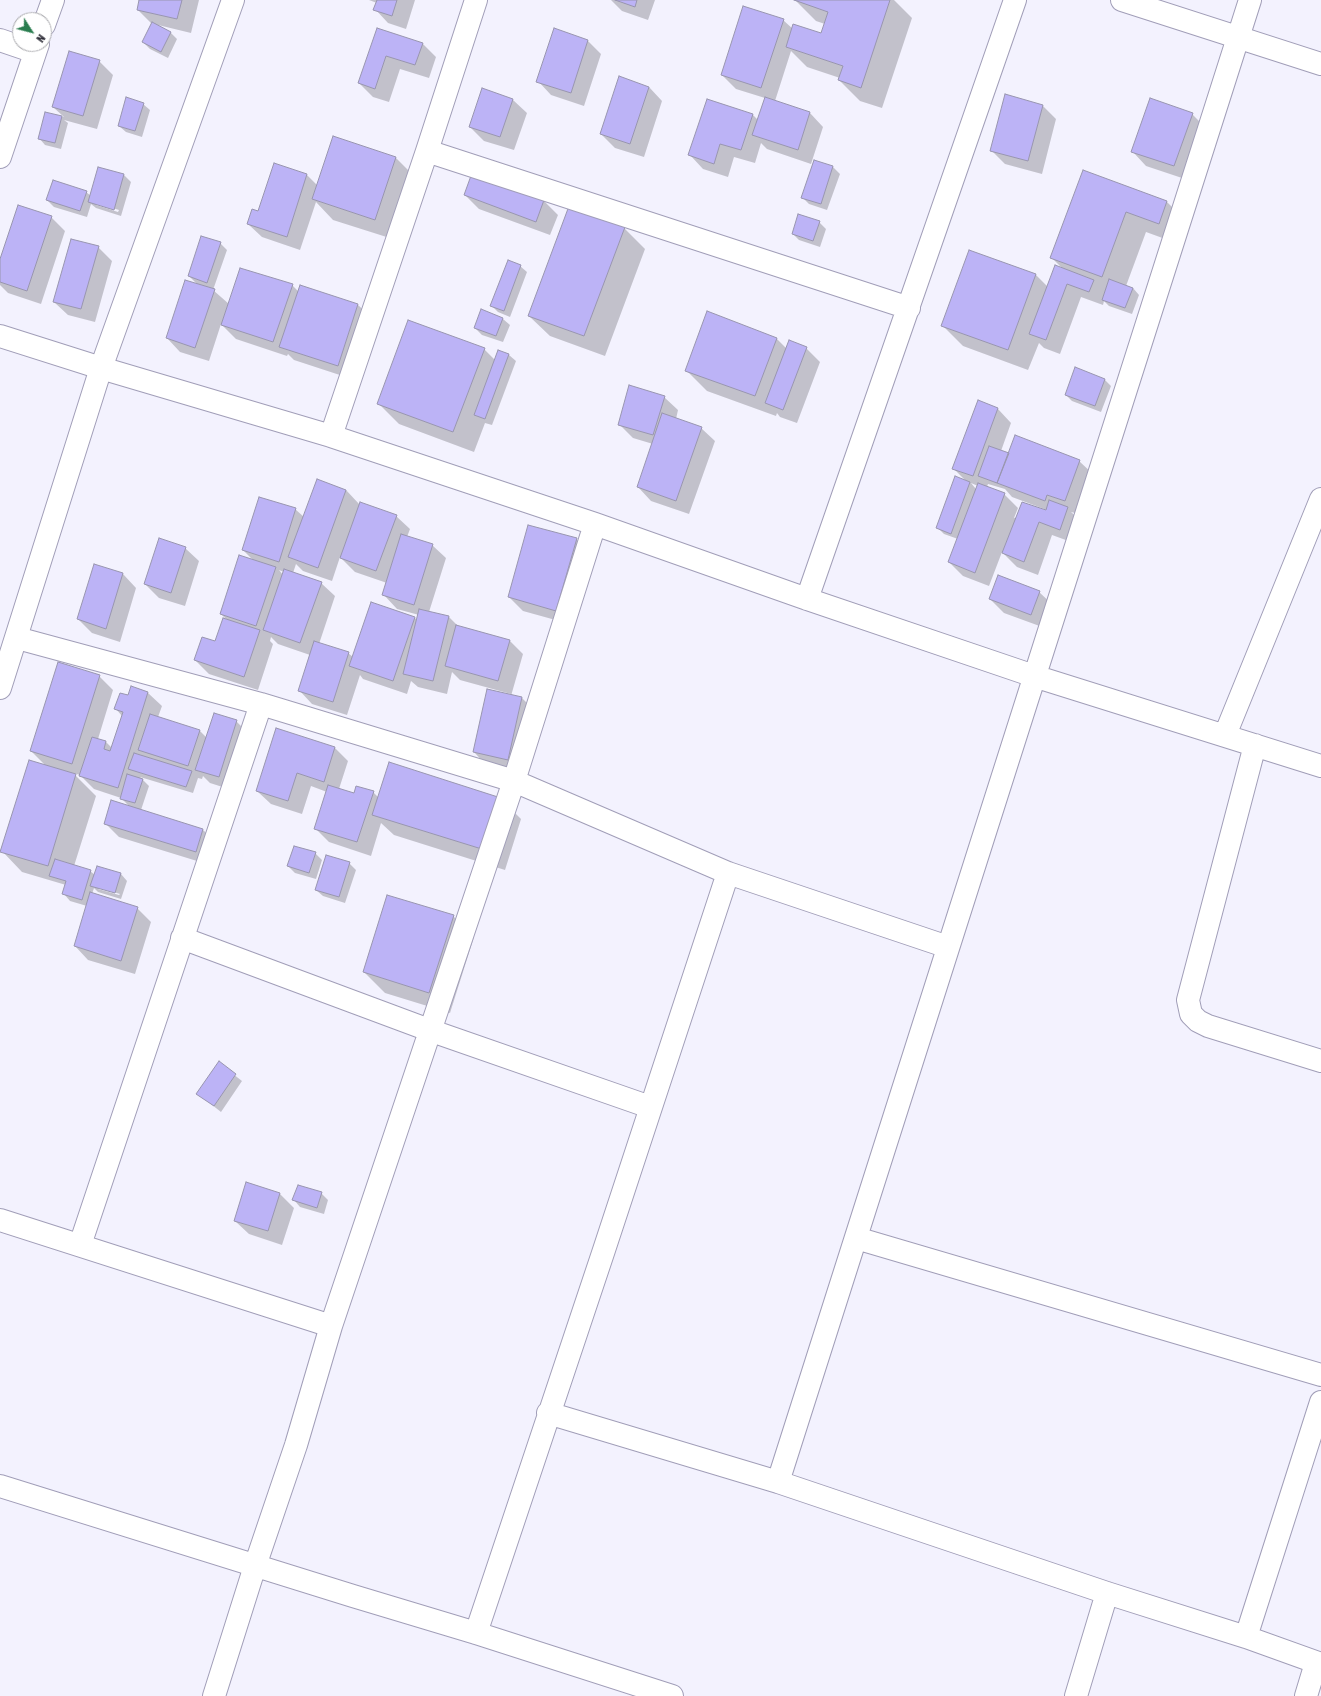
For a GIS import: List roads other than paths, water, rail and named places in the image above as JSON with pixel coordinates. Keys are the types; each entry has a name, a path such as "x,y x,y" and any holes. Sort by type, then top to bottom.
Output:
{"street":[{"path":"48,12 52,0"},
{"path":"0,688 101,368 233,0"},
{"path":"331,436 476,0"},
{"path":"807,599 1015,0"},
{"path":"1122,0 1321,64"},
{"path":"778,1482 1250,0"},
{"path":"0,40 12,43"},
{"path":"0,157 35,52"},
{"path":"427,151 909,308"},
{"path":"0,336 101,368 331,436 595,524 807,599 1034,676 1321,766"},
{"path":"1225,735 1321,499"},
{"path":"214,1696 255,1566 296,1445 331,1326 429,1030 514,781 595,524"},
{"path":"17,638 261,704 514,781 728,873 948,947"},
{"path":"80,1245 261,704"},
{"path":"1255,745 1188,1000 1191,1014 1198,1022 1321,1061"},
{"path":"476,1633 728,873"},
{"path":"182,938 429,1030 650,1107"},
{"path":"0,1220 331,1326"},
{"path":"856,1238 1321,1375"},
{"path":"1246,1637 1321,1402"},
{"path":"548,1414 778,1482 1107,1593 1246,1637 1319,1663 1306,1696"},
{"path":"0,1486 476,1633 672,1696"},
{"path":"1076,1696 1107,1593"}]}
